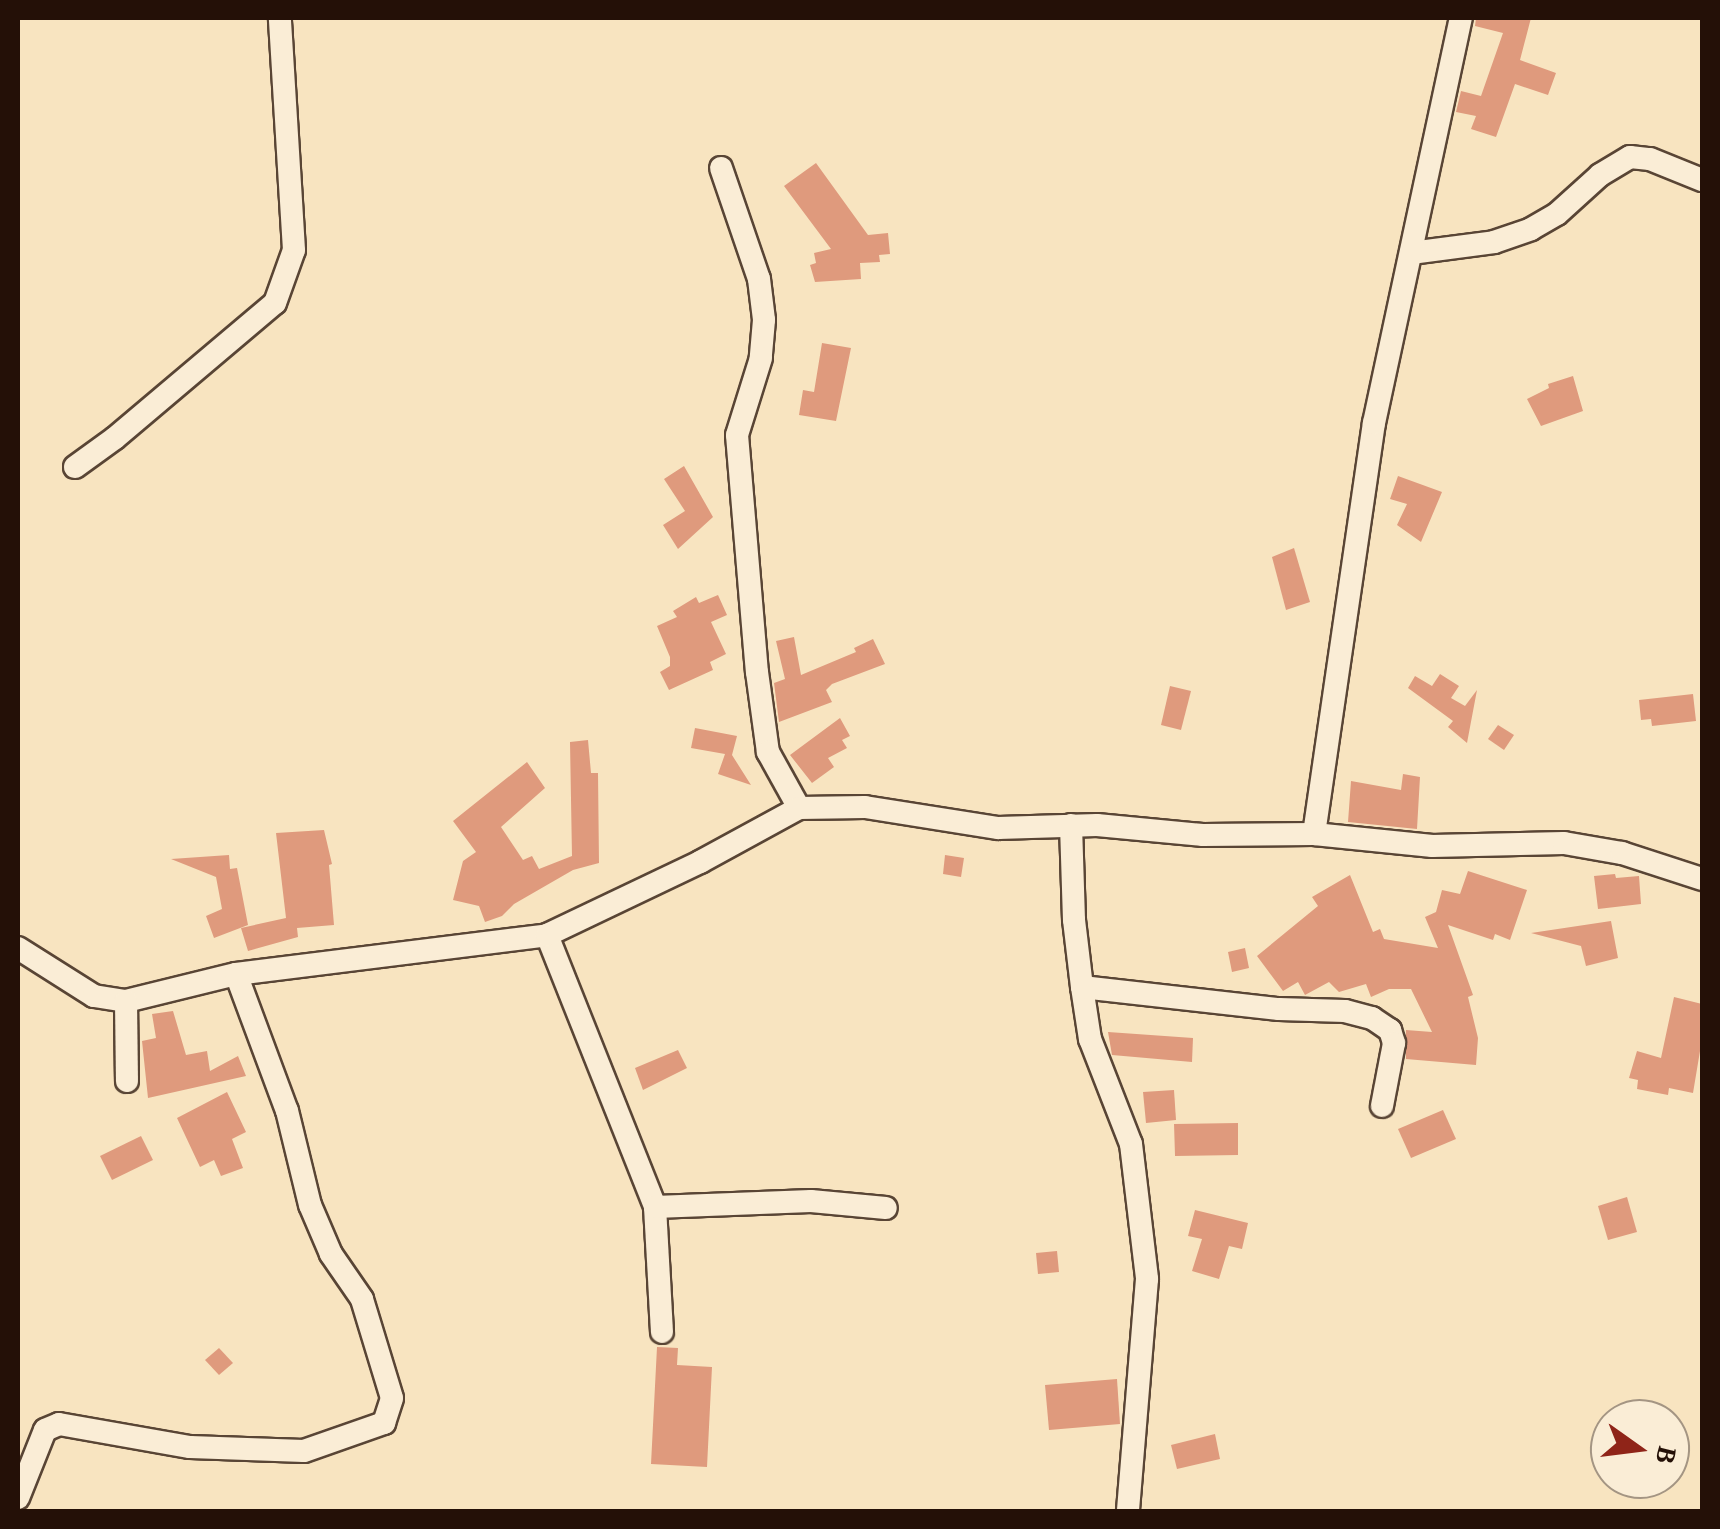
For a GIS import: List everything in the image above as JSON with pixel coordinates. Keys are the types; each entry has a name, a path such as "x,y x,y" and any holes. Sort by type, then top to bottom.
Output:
{"street":[{"path":"75,466 115,438 275,303 294,250 280,18"},
{"path":"1314,834 1374,423 1461,18"},
{"path":"1411,252 1494,242 1530,230 1557,214 1600,175 1630,158 1650,158 1702,180"},
{"path":"722,168 759,279 764,320 761,358 737,435 757,672 768,752 799,808"},
{"path":"18,948 94,996 126,1001 236,974 547,935 700,862 799,808 865,807 998,828 1071,824 1203,835 1314,834 1432,846 1564,843 1622,853 1702,879"},
{"path":"1071,824 1074,920 1090,1039 1131,1144 1148,1279 1128,1512"},
{"path":"547,935 655,1207 662,1332"},
{"path":"18,1498 45,1430 59,1424 190,1447 304,1450 384,1424 392,1398 362,1298 331,1254 310,1204 287,1112 236,974"},
{"path":"1082,987 1279,1009 1344,1010 1372,1018 1390,1030 1394,1043 1382,1106"},
{"path":"126,1001 127,1081"},
{"path":"655,1207 811,1201 886,1208"}],"building":[{"path":"1476,18 1531,18 1520,60 1556,73 1548,95 1515,84 1496,137 1471,129 1476,116 1456,112 1461,91 1481,96 1503,33 1475,26"},
{"path":"816,163 868,235 888,233 890,254 879,255 880,262 860,263 861,279 815,282 810,265 816,263 814,253 831,249 784,186"},
{"path":"822,343 851,348 836,421 799,415 803,390 814,392"},
{"path":"1573,376 1583,411 1541,426 1527,399 1549,388 1548,384"},
{"path":"684,466 713,517 678,549 663,525 685,511 664,479"},
{"path":"1398,476 1442,492 1421,542 1397,525 1407,504 1390,499"},
{"path":"1294,548 1310,602 1286,610 1272,557"},
{"path":"718,595 727,615 711,622 726,654 710,662 713,670 669,690 660,672 670,666 670,657 657,626 677,617 673,611 696,597 699,603"},
{"path":"794,637 801,675 856,652 854,648 873,639 885,664 832,684 826,690 832,702 779,722 774,683 785,679 776,641"},
{"path":"1440,674 1459,686 1451,698 1465,706 1477,690 1467,743 1448,727 1453,721 1408,688 1415,676 1432,686"},
{"path":"1170,686 1191,691 1181,730 1161,725"},
{"path":"1693,694 1696,721 1652,726 1651,719 1641,720 1639,700"},
{"path":"840,718 850,736 842,740 847,748 828,758 834,767 812,783 790,755"},
{"path":"1498,725 1514,735 1504,750 1488,739"},
{"path":"695,728 737,736 732,755 751,785 718,774 725,754 691,748"},
{"path":"588,740 591,773 598,773 599,863 573,870 514,904 502,916 485,922 479,906 453,900 463,861 476,852 453,821 527,762 545,788 501,827 523,860 532,856 539,869 572,856 570,742"},
{"path":"1403,774 1420,777 1417,829 1348,822 1351,781 1401,790"},
{"path":"324,830 332,864 329,865 334,925 297,928 298,937 248,951 241,928 286,918 276,833"},
{"path":"229,855 230,869 237,868 248,925 214,938 206,916 222,909 216,877 171,859"},
{"path":"945,855 964,858 961,877 943,874"},
{"path":"1468,871 1527,890 1510,940 1495,934 1493,940 1448,925 1473,995 1468,997 1478,1038 1476,1065 1406,1059 1406,1030 1432,1032 1411,989 1389,989 1371,997 1366,984 1339,992 1329,982 1305,995 1298,982 1283,991 1257,956 1318,906 1312,897 1350,875 1373,932 1380,929 1384,939 1438,948 1425,917 1436,912 1442,890 1460,894"},
{"path":"1615,874 1616,878 1639,876 1641,904 1598,909 1594,876"},
{"path":"1611,921 1618,958 1586,966 1581,946 1531,933"},
{"path":"1245,948 1249,968 1232,972 1228,952"},
{"path":"1674,997 1702,1004 1702,1039 1693,1093 1669,1088 1668,1095 1637,1089 1638,1080 1629,1078 1637,1051 1661,1058"},
{"path":"173,1011 186,1055 207,1051 210,1071 238,1056 246,1076 148,1098 142,1041 156,1038 152,1014"},
{"path":"1108,1032 1193,1038 1192,1062 1112,1055"},
{"path":"678,1050 687,1068 643,1090 635,1068"},
{"path":"1174,1090 1176,1120 1146,1123 1143,1092"},
{"path":"227,1092 246,1132 232,1139 243,1168 221,1176 214,1160 200,1167 177,1118"},
{"path":"1443,1110 1456,1139 1411,1158 1398,1129"},
{"path":"1238,1123 1238,1155 1175,1156 1174,1124"},
{"path":"141,1136 153,1160 112,1180 100,1156"},
{"path":"1627,1197 1637,1232 1608,1240 1598,1206"},
{"path":"1195,1210 1248,1223 1242,1249 1229,1246 1219,1279 1192,1271 1202,1239 1188,1236"},
{"path":"1057,1251 1059,1272 1038,1274 1036,1253"},
{"path":"657,1347 678,1348 677,1365 712,1367 707,1467 651,1464"},
{"path":"219,1348 233,1363 219,1375 205,1360"},
{"path":"1117,1379 1120,1424 1049,1430 1045,1385"},
{"path":"1215,1434 1220,1459 1177,1469 1171,1445"}]}
